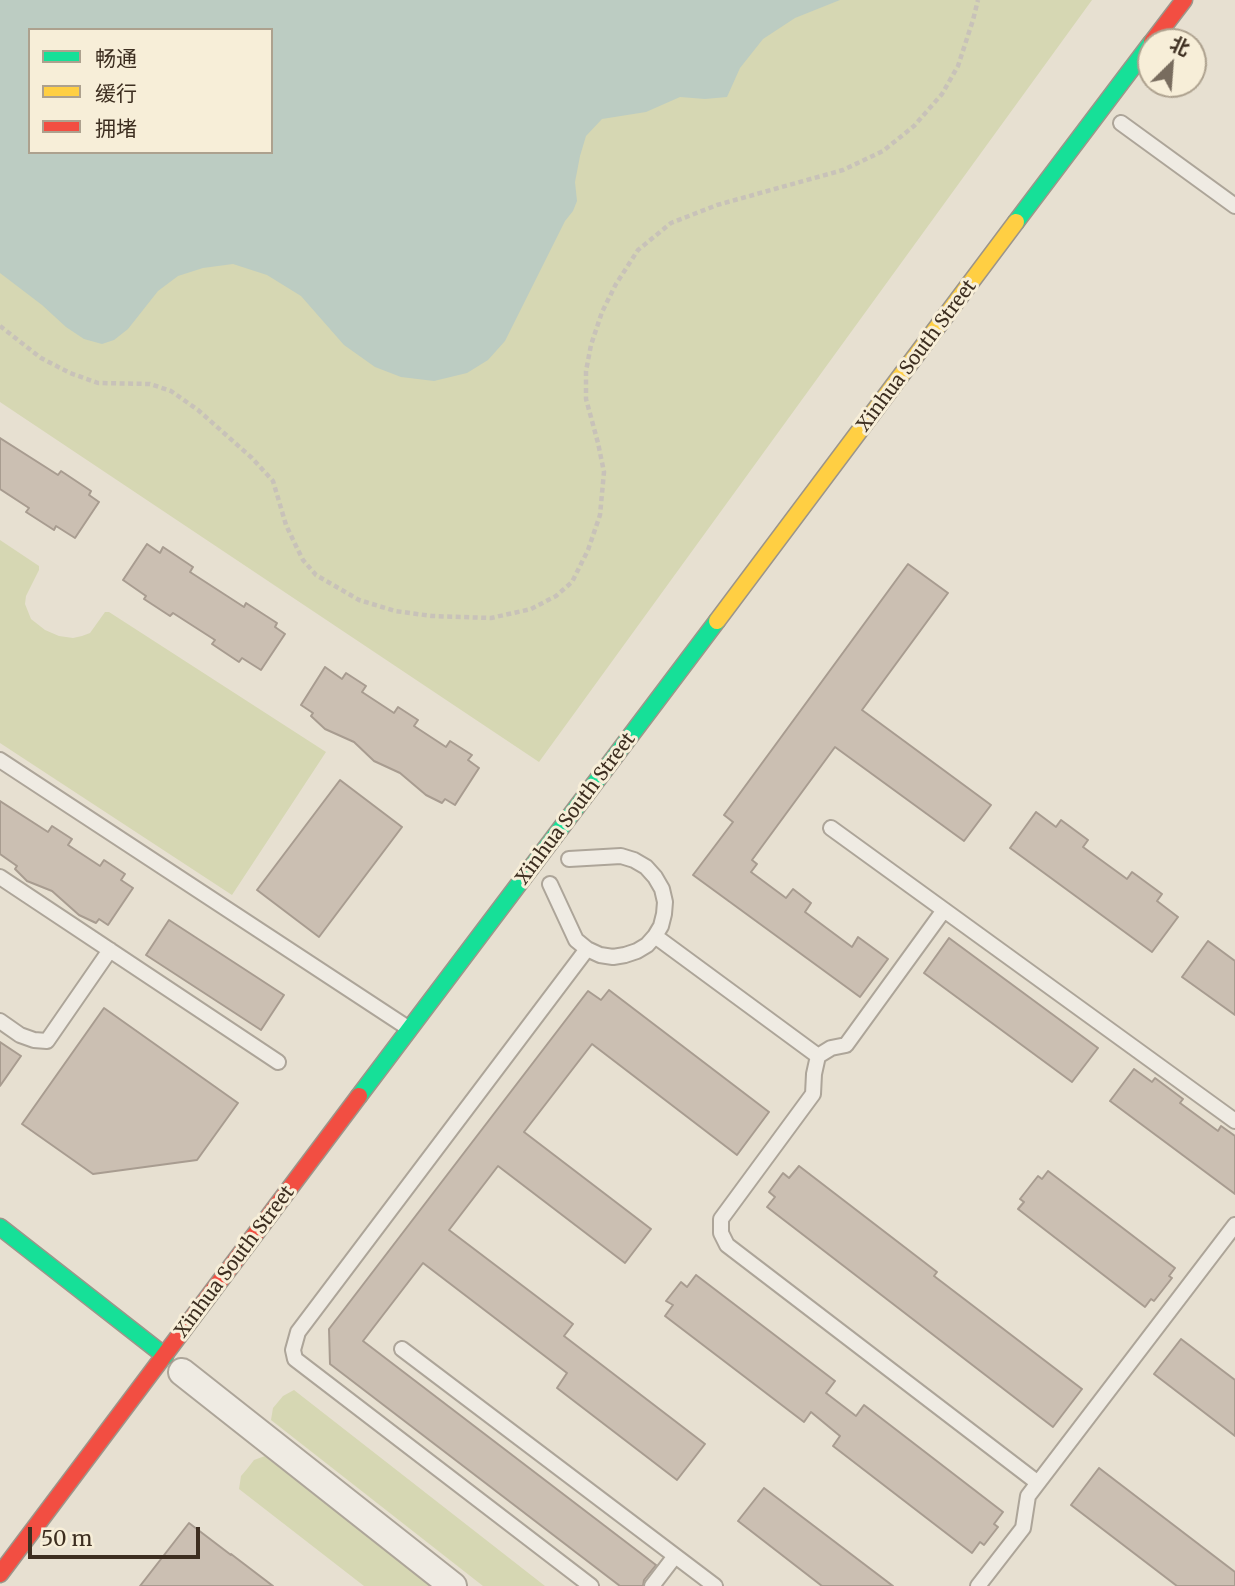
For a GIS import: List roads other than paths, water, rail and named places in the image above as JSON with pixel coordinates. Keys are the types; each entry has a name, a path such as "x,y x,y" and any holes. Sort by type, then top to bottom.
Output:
{"main road":[{"name":"Xinhua South Street","path":"1163,28 1184,0"},
{"name":"Xinhua South Street","path":"0,1574 178,1368 410,1029 1137,63"},
{"path":"0,1227 178,1368"}],"street":[{"path":"178,1368 453,1586"}],"lane":[{"path":"1121,123 1235,206"},
{"path":"0,760 410,1029"},
{"path":"831,828 1235,1121"},
{"path":"621,856 646,867 662,889 665,902 661,926 655,936 647,945 625,955 600,955 587,949 576,940 559,871 621,856"},
{"path":"0,877 278,1062"},
{"path":"944,910 846,1045 831,1048 818,1056 813,1094 721,1219 721,1233 727,1245 1038,1483"},
{"path":"655,936 818,1056"},
{"path":"587,949 298,1332 293,1350 295,1359 591,1586"},
{"path":"0,1021 20,1035 47,1041 110,950"},
{"path":"978,1586 1023,1528 1028,1496 1235,1225"},
{"path":"402,1349 715,1586"},
{"path":"652,1586 675,1556"}]}
